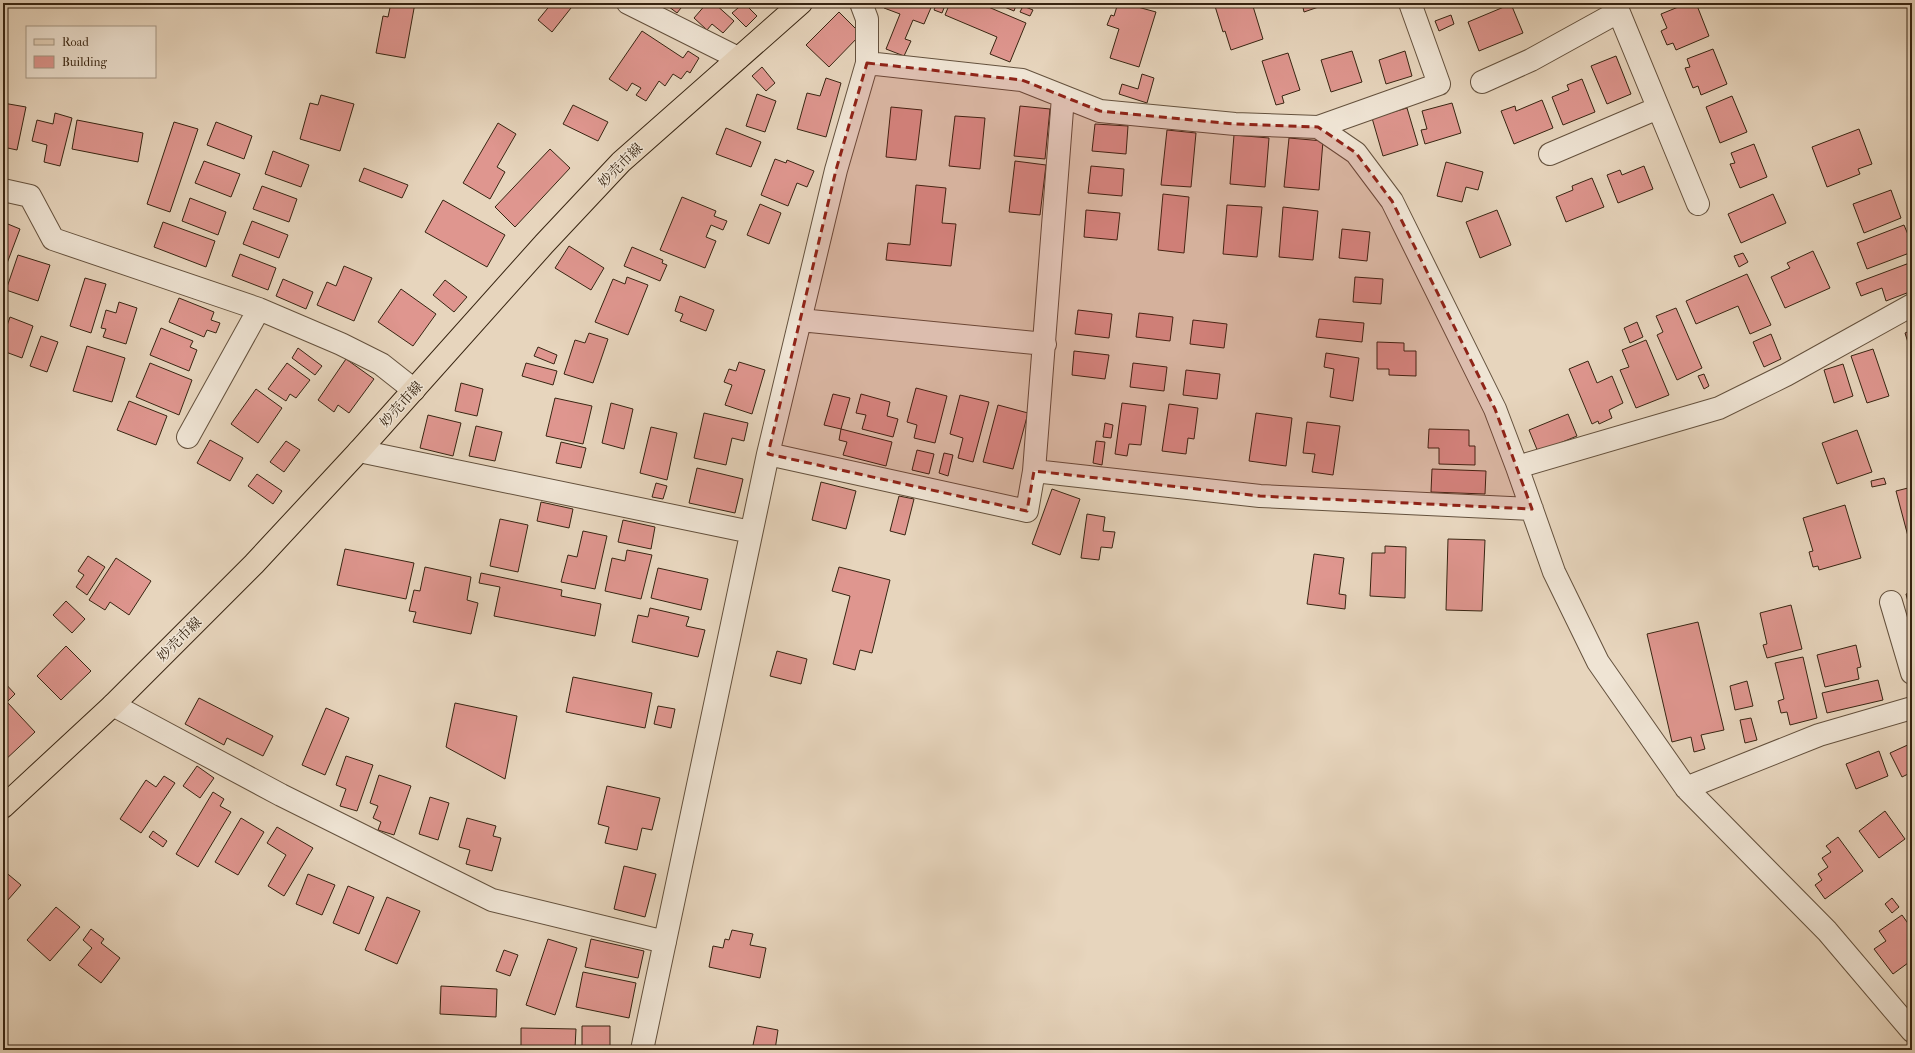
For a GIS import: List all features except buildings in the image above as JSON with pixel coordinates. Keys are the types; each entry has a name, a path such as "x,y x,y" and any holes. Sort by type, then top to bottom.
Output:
{"main road":[{"name":"妙売市線","path":"3,807 113,705 254,564 359,451 544,244 621,162 801,3"}],"street":[{"path":"628,3 738,58"},
{"path":"642,1050 768,454 836,170 867,63 866,20 860,3"},
{"path":"867,63 1022,80 1100,111 1234,124 1318,127 1439,84 1410,3"},
{"path":"1482,82 1531,60 1616,7 1698,204"},
{"path":"768,454 1027,511 1034,471 1064,97"},
{"path":"1550,154 1658,108"},
{"path":"1318,127 1356,153 1392,201 1495,409 1518,467 1554,572 1598,662 1686,788 1827,931 1912,1031"},
{"path":"3,190 30,196 53,239 259,309 341,344 381,364 414,390"},
{"path":"1518,467 1719,408 1786,375 1912,305"},
{"path":"188,437 259,309"},
{"path":"800,320 1045,344"},
{"path":"359,451 751,532"},
{"path":"1034,471 1260,496 1532,509"},
{"path":"1891,602 1912,673"},
{"path":"113,705 280,795 492,900 665,942"},
{"path":"1686,788 1819,735 1912,708"}],"highlighted area":[{"path":"867,63 1022,80 1100,111 1235,124 1318,127 1356,153 1392,201 1495,409 1532,509 1260,496 1034,471 1027,511 768,454 836,170"}]}
